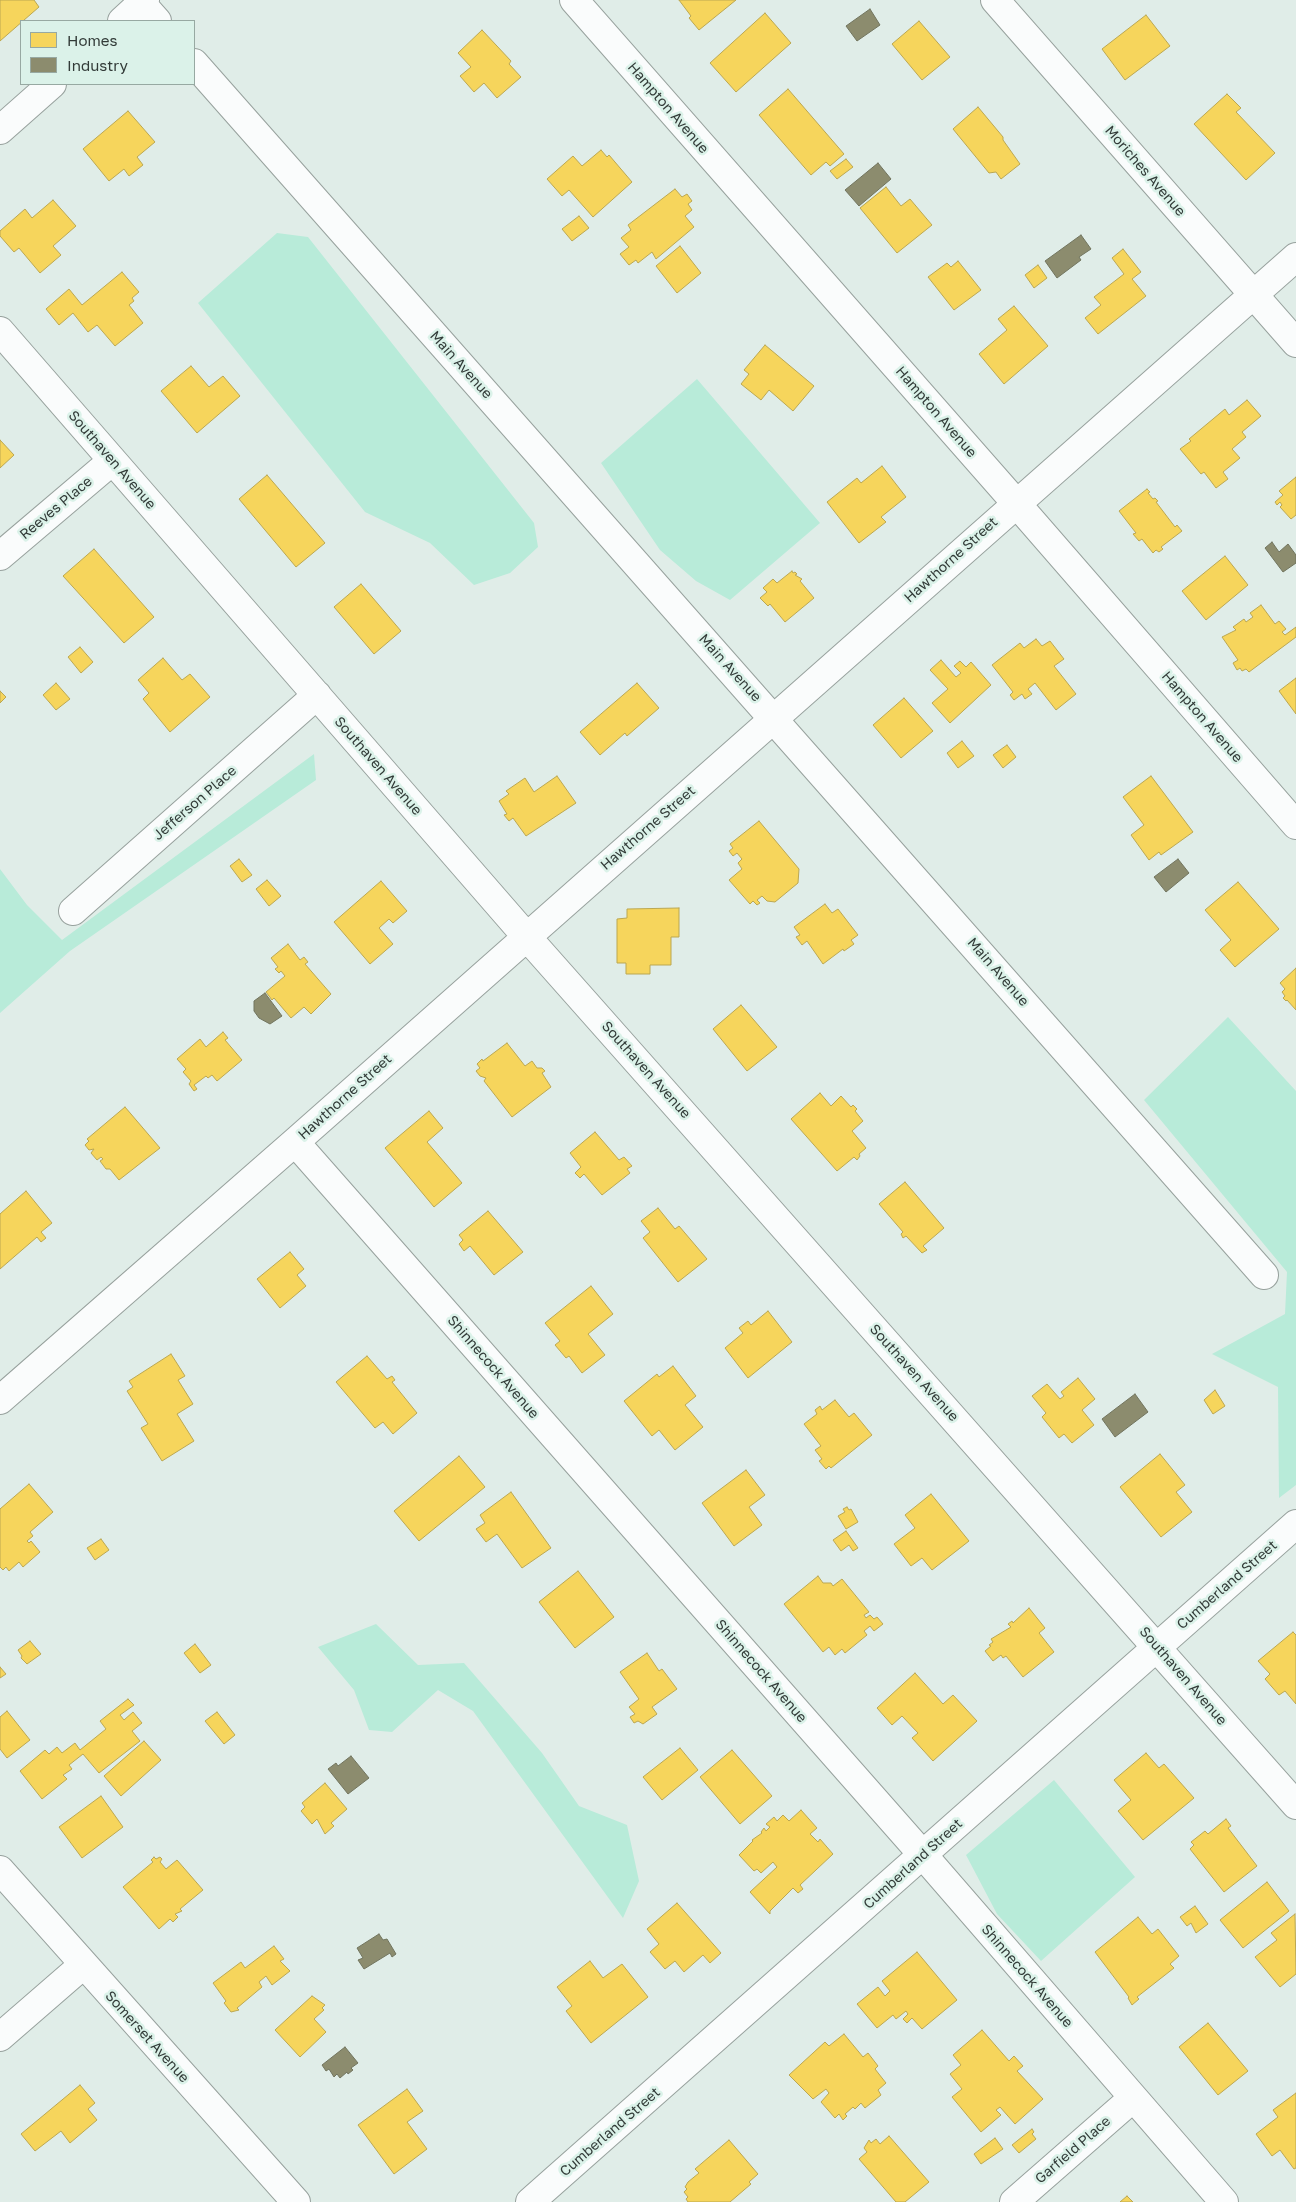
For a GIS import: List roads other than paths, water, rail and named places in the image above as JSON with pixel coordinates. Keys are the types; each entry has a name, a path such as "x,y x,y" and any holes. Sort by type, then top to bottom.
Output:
{"street":[{"name":"Hampton Avenue","path":"574,0 1296,825"},
{"name":"Moriches Avenue","path":"995,0 1296,343"},
{"name":"Main Avenue","path":"195,63 1264,1275"},
{"path":"0,130 51,85"},
{"name":"Hawthorne Street","path":"0,1400 295,1142 1296,257"},
{"name":"Southaven Avenue","path":"0,331 526,936 1296,1805"},
{"name":"Reeves Place","path":"0,556 112,461"},
{"name":"Jefferson Place","path":"73,910 317,695"},
{"name":"Shinnecock Avenue","path":"295,1142 923,1855 1224,2202"},
{"name":"Cumberland Street","path":"530,2202 1296,1524"},
{"name":"Somerset Avenue","path":"0,1870 296,2202"},
{"path":"0,2037 83,1965"},
{"name":"Garfield Place","path":"1014,2202 1133,2098"}]}
